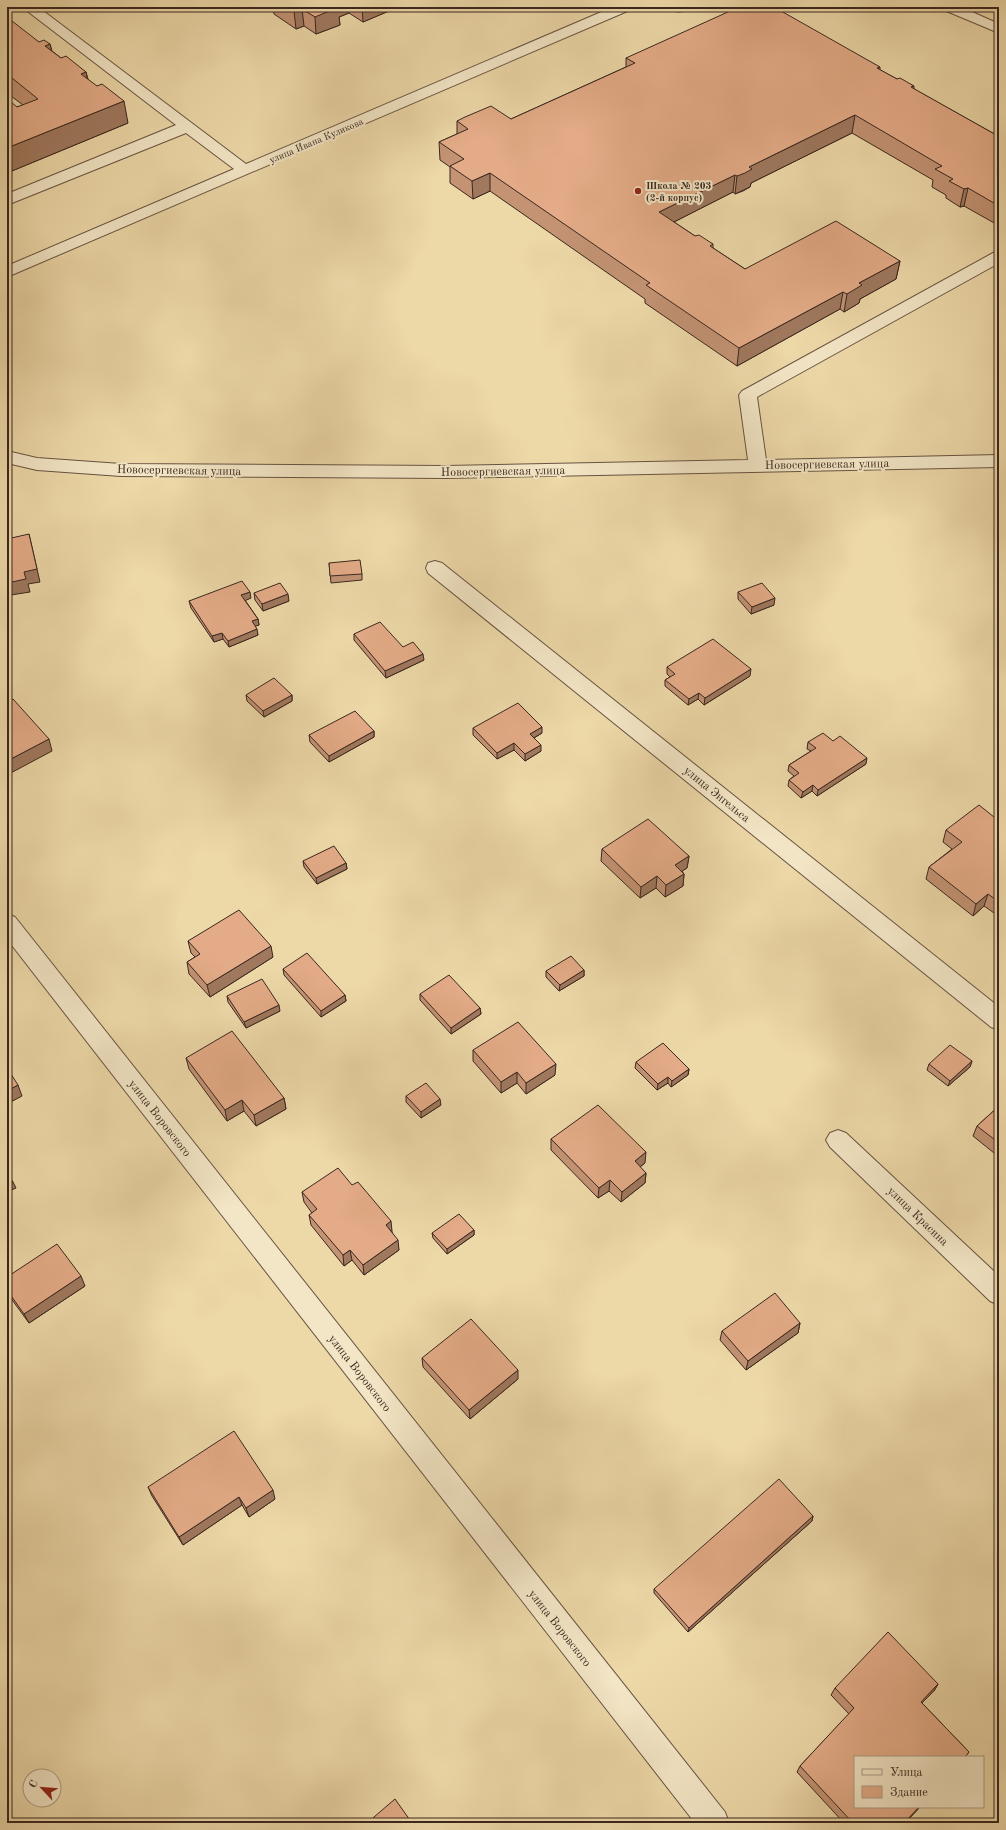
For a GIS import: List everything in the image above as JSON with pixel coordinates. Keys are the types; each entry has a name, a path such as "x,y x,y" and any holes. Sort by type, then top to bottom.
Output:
{"street":[{"path":"29,7 245,170"},
{"name":"улица Ивана Куликова","path":"7,272 625,7"},
{"path":"949,7 999,29"},
{"path":"7,200 186,126"},
{"path":"758,466 748,395 999,256"},
{"name":"Новосергиевская улица","path":"7,457 37,464 79,468 198,471 446,472 999,461"},
{"name":"улица Энгельса","path":"435,568 999,1020"},
{"name":"улица Воровского","path":"7,923 714,1823"},
{"name":"улица Красина","path":"838,1140 999,1293"}],"building":[{"path":"288,7 339,7 315,17 302,9 294,11"},
{"path":"739,7 774,7 880,67 877,68 897,79 900,78 914,86 911,87 999,136 999,206 968,188 964,189 949,181 953,179 935,169 942,166 855,115 749,167 752,169 745,173 737,176 735,175 659,212 695,236 699,235 713,244 710,246 745,269 836,221 900,261 859,283 862,285 847,294 843,292 739,348 646,285 650,283 490,173 472,181 466,177 450,166 464,159 439,142 468,129 457,121 465,117 491,106 511,119 635,63 626,58"},
{"path":"12,21 39,42 44,40 50,44 45,46 61,58 66,56 86,72 81,74 97,86 102,84 124,101 7,148 7,104 11,102 17,107 38,99 7,74 7,23"},
{"path":"29,534 37,569 24,572 26,579 7,583 7,539"},
{"path":"360,560 362,574 330,576 329,563"},
{"path":"242,581 250,592 241,595 258,619 252,621 257,629 228,641 222,633 212,636 189,601"},
{"path":"280,583 288,594 262,604 254,593"},
{"path":"762,583 775,598 752,607 738,592"},
{"path":"380,622 403,647 413,642 423,654 385,671 354,634"},
{"path":"713,639 751,669 705,698 699,693 689,699 665,680 675,674 667,667"},
{"path":"274,678 292,695 263,711 246,695"},
{"path":"13,699 49,739 7,761 7,702"},
{"path":"518,703 542,727 530,734 541,745 525,754 514,743 497,753 473,728"},
{"path":"355,711 374,731 329,756 309,735"},
{"path":"823,733 833,741 840,736 867,758 818,790 813,785 803,792 789,780 799,773 789,765 816,748 808,742"},
{"path":"979,805 999,821 999,843 996,846 999,849 999,902 988,894 976,904 929,867 962,842 946,830"},
{"path":"648,819 689,856 675,865 684,874 666,885 657,876 641,887 602,849"},
{"path":"334,846 346,863 316,878 303,861"},
{"path":"239,910 271,946 207,985 187,962 200,954 188,941"},
{"path":"307,953 345,995 321,1011 283,969"},
{"path":"571,956 584,970 560,985 546,971"},
{"path":"449,975 480,1008 451,1028 420,994"},
{"path":"262,979 279,1005 244,1022 227,996"},
{"path":"518,1022 556,1064 526,1083 517,1072 501,1082 473,1050"},
{"path":"232,1031 284,1098 254,1115 242,1100 225,1110 186,1058"},
{"path":"663,1043 689,1069 672,1081 668,1077 658,1084 636,1062"},
{"path":"950,1045 972,1061 950,1081 929,1064"},
{"path":"7,1068 18,1085 7,1091"},
{"path":"426,1083 440,1099 421,1112 406,1096"},
{"path":"598,1105 646,1152 635,1161 646,1173 622,1192 610,1180 599,1188 551,1139"},
{"path":"999,1106 999,1143 977,1126"},
{"path":"338,1168 352,1185 358,1182 391,1221 386,1225 398,1240 363,1265 350,1250 343,1255 309,1215 317,1209 302,1192"},
{"path":"7,1172 13,1182 7,1186"},
{"path":"459,1214 474,1230 447,1249 432,1233"},
{"path":"57,1244 81,1276 24,1314 7,1290 7,1277"},
{"path":"775,1293 800,1323 748,1361 722,1331"},
{"path":"471,1319 518,1370 469,1410 422,1358"},
{"path":"234,1431 273,1490 246,1508 239,1497 179,1537 148,1487"},
{"path":"779,1479 813,1516 689,1628 654,1589"},
{"path":"888,1632 938,1684 921,1702 969,1752 966,1756 854,1756 854,1808 918,1808 904,1823 853,1823 800,1766 854,1708 835,1688"},
{"path":"395,1799 412,1823 367,1823"}],"place":[{"name":"Школа № 203 (2-й корпус)","path":"638,191"}]}
